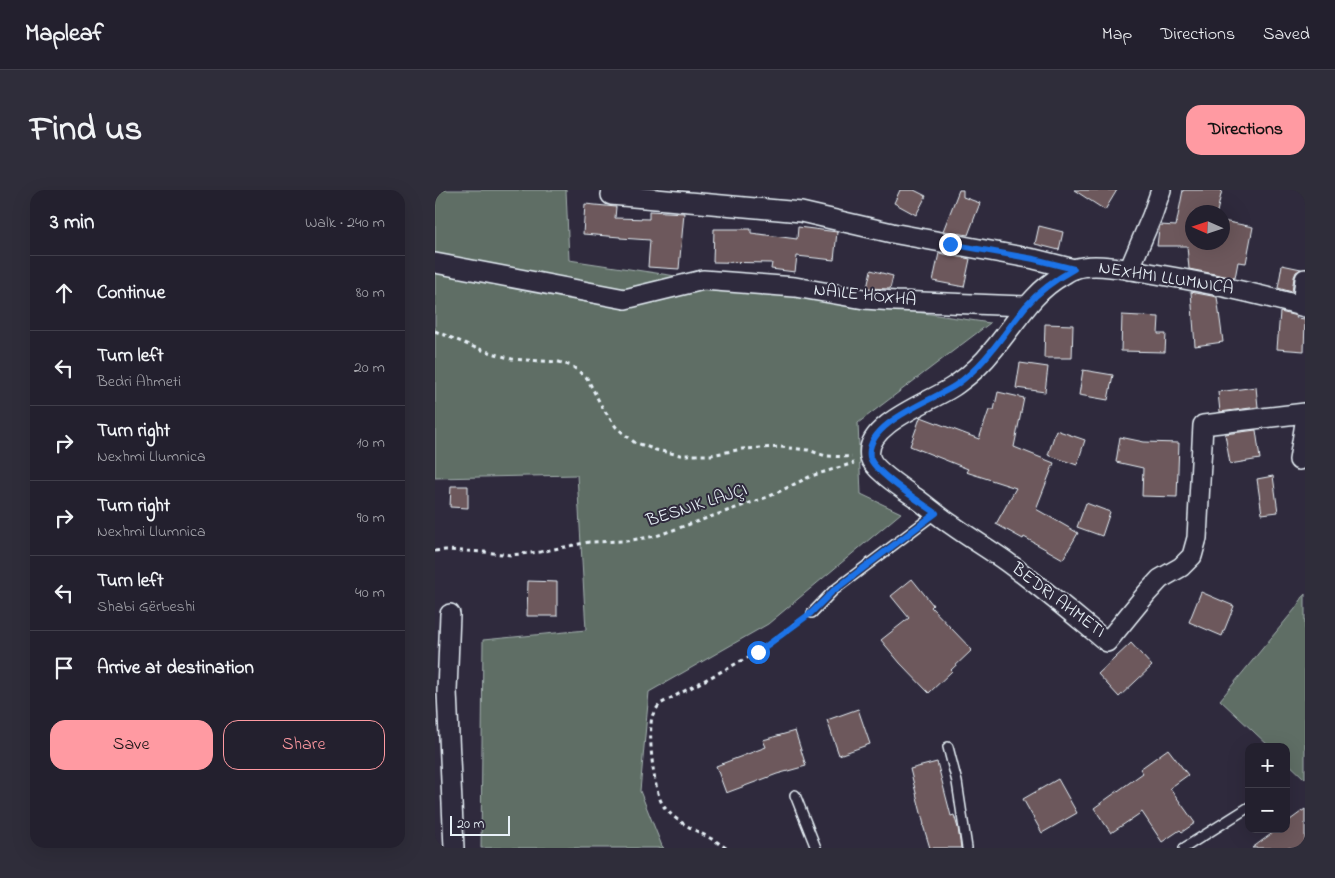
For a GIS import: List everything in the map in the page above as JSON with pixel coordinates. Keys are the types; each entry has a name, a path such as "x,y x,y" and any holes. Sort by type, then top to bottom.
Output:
{"street":[{"path":"1129,270 1161,190"},
{"path":"611,195 722,198 801,212 892,233 1034,259 1074,269"},
{"name":"NAILE HOXHA","path":"435,263 625,299 703,280 795,287 844,296 888,301 1026,306"},
{"name":"NEXHMI LLUMNICA","path":"870,458 875,436 885,426 900,415 955,386 975,370 993,350 1026,306 1054,280 1074,269 1094,266 1208,283 1246,291 1303,307 1305,279"},
{"name":"BEDRI AHMETI","path":"870,458 878,469 892,481 951,525 1005,560 1107,642 1160,579 1181,567 1192,556 1197,538 1203,424 1305,413"},
{"path":"1299,460 1305,423"},
{"path":"450,614 447,699 455,848"}],"lane":[{"path":"811,613 833,591 936,513"},
{"path":"948,747 957,782 967,848"},
{"path":"795,795 816,848"},
{"path":"1184,848 1245,810"}],"path":[{"path":"435,331 476,348 512,359 559,362 572,366 587,378 602,407 616,427 634,442 656,450 680,455 711,455 742,448 781,447 808,450 826,456 870,458"},
{"name":"BESNIK LAJÇI","path":"435,551 465,551 511,555 540,552 589,542 626,541 656,536 770,496 811,476 870,458"},
{"path":"727,848 685,826 663,807 653,777 652,716 660,704 758,652 811,613"}],"green space":[{"path":"435,190 566,190 569,260 990,323 858,423 861,494 901,513 768,624 649,692 640,791 664,848 481,848 483,640 586,630 577,475 435,478"},
{"path":"1305,594 1305,779 1290,765 1290,743 1266,743 1220,700 1295,609"}],"building":[{"path":"900,190 914,190 926,196 916,215 894,203"},
{"path":"959,190 963,190 963,197 980,203 968,235 943,231"},
{"path":"1074,190 1117,190 1105,210"},
{"path":"1183,190 1222,190 1219,205 1185,205 1185,246 1157,246 1160,225 1176,226"},
{"path":"585,204 616,207 615,218 649,219 649,211 684,213 679,269 648,267 650,240 583,234"},
{"path":"1230,222 1253,227 1246,263 1238,262 1235,278 1189,269 1187,250 1230,250"},
{"path":"1039,226 1063,232 1059,250 1035,244"},
{"path":"798,227 837,232 834,260 797,256 795,272 771,269 772,263 713,262 714,229 751,229 751,233 797,239"},
{"path":"939,253 970,259 964,287 933,281"},
{"path":"1282,265 1301,269 1296,272 1294,277 1292,292 1278,288"},
{"path":"871,270 893,276 890,289 867,288"},
{"path":"1191,292 1217,297 1223,342 1195,346"},
{"path":"1280,312 1305,319 1304,351 1277,349"},
{"path":"1122,315 1159,317 1158,334 1166,334 1165,352 1121,351"},
{"path":"1045,324 1073,325 1072,358 1044,358"},
{"path":"1020,363 1048,367 1045,392 1016,388"},
{"path":"1083,370 1113,375 1108,400 1079,395"},
{"path":"1256,387 1258,407 1220,412 1218,392"},
{"path":"998,392 1024,398 1014,447 1054,463 1036,509 1078,533 1063,559 996,524 1016,488 966,472 968,469 910,446 921,417 979,439 989,410 994,410"},
{"path":"1056,430 1085,440 1077,465 1048,455"},
{"path":"1256,430 1260,459 1230,464 1225,434"},
{"path":"1120,437 1144,442 1179,443 1177,497 1142,496 1143,468 1116,462"},
{"path":"1273,476 1278,512 1262,514 1257,479"},
{"path":"451,486 468,486 468,508 450,507"},
{"path":"1086,503 1110,512 1102,536 1077,527"},
{"path":"912,579 933,605 931,607 972,650 929,693 881,640 909,618 891,596"},
{"path":"528,581 557,582 557,616 527,616"},
{"path":"1201,592 1234,606 1222,636 1189,622"},
{"path":"1131,643 1152,666 1119,697 1098,674"},
{"path":"858,709 870,744 839,755 827,720"},
{"path":"795,731 806,766 777,774 726,793 716,766 766,747 763,740"},
{"path":"1168,749 1188,775 1170,788 1195,823 1162,842 1142,812 1111,833 1094,808 1143,773 1140,769"},
{"path":"937,762 951,816 954,815 958,828 961,848 930,848 923,825 910,769"},
{"path":"1058,779 1077,813 1042,833 1023,799"},
{"path":"1305,809 1305,848 1252,848 1273,833 1290,833 1290,820"}],"route":[{"path":"758,652 811,613 833,591 936,513 878,469 870,458 875,436 900,415 955,386 975,370 993,350 1026,306 1054,280 1074,269 1034,259 950,244"}]}
